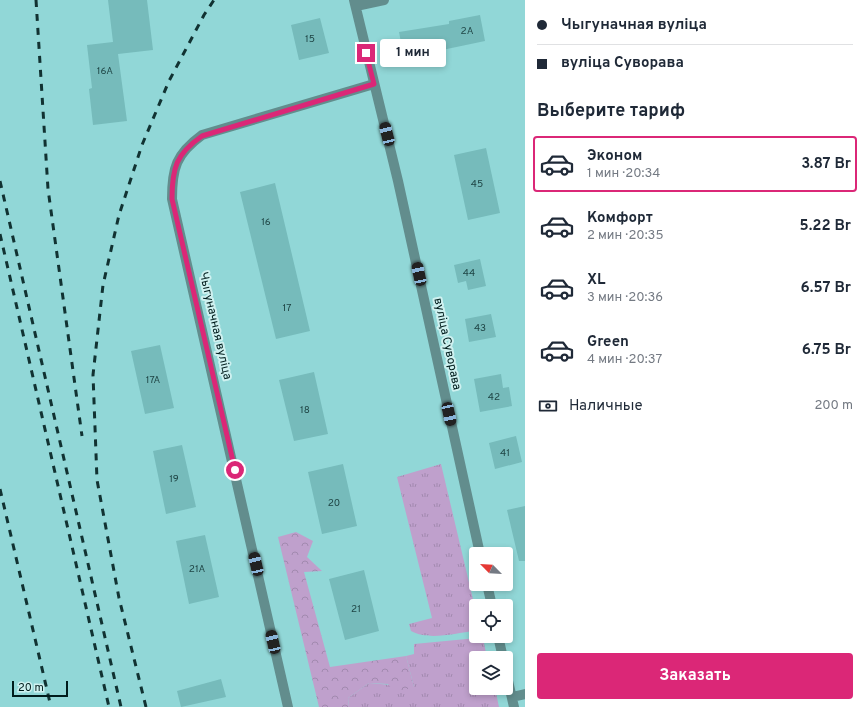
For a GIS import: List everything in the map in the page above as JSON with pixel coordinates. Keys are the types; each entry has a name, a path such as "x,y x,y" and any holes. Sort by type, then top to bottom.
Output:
{"street":[{"path":"355,3 384,0"},
{"name":"вуліца Суворава","path":"355,3 398,181 478,547"},
{"name":"Чыгуначная вуліца","path":"288,707 172,199 172,179 177,161 188,146 202,136 374,84"},
{"path":"513,702 525,694"}],"green space":[{"path":"441,464 469,582 469,591 471,591 473,599 469,599 469,632 451,635 426,636 411,631 409,624 432,618 397,477"},
{"path":"296,532 313,541 307,557 322,571 304,572 330,667 406,656 414,687 395,693 388,684 369,683 348,698 349,707 319,707 278,537"},
{"path":"469,639 469,643 484,643 486,651 469,651 469,695 496,695 499,707 349,707 348,698 369,683 414,687 406,656 414,654 414,644"}],"building":[{"path":"108,0 147,0 153,50 118,54 127,121 93,125 89,89 92,88 87,45 113,42"},
{"path":"480,15 485,41 404,58 399,32 449,24 449,21"},
{"path":"320,18 329,53 299,60 291,25"},
{"path":"486,148 500,213 468,220 454,155"},
{"path":"275,183 310,331 276,339 240,192"},
{"path":"480,259 486,286 468,290 466,281 458,283 454,265"},
{"path":"491,314 496,337 469,342 465,319"},
{"path":"160,345 174,408 145,414 131,351"},
{"path":"314,372 328,434 294,441 279,380"},
{"path":"501,374 503,388 509,387 512,406 480,412 474,379"},
{"path":"516,436 522,462 495,469 489,443"},
{"path":"182,445 196,507 166,514 153,451"},
{"path":"343,464 357,526 322,534 308,472"},
{"path":"525,506 525,561 519,561 507,510"},
{"path":"205,535 219,597 189,604 176,541"},
{"path":"364,570 379,631 345,640 329,579"},
{"path":"221,679 226,697 181,707 177,691"}],"railway":[{"path":"36,0 48,189 82,436"},
{"path":"146,707 119,598 97,480 93,375 103,285 119,215 142,145 169,81 204,15 214,0"},
{"path":"0,181 121,707"},
{"path":"0,234 109,707"},
{"path":"0,489 51,707"}],"route":[{"path":"235,470 172,199 172,179 177,161 188,146 202,136 374,84 366,53"}]}
